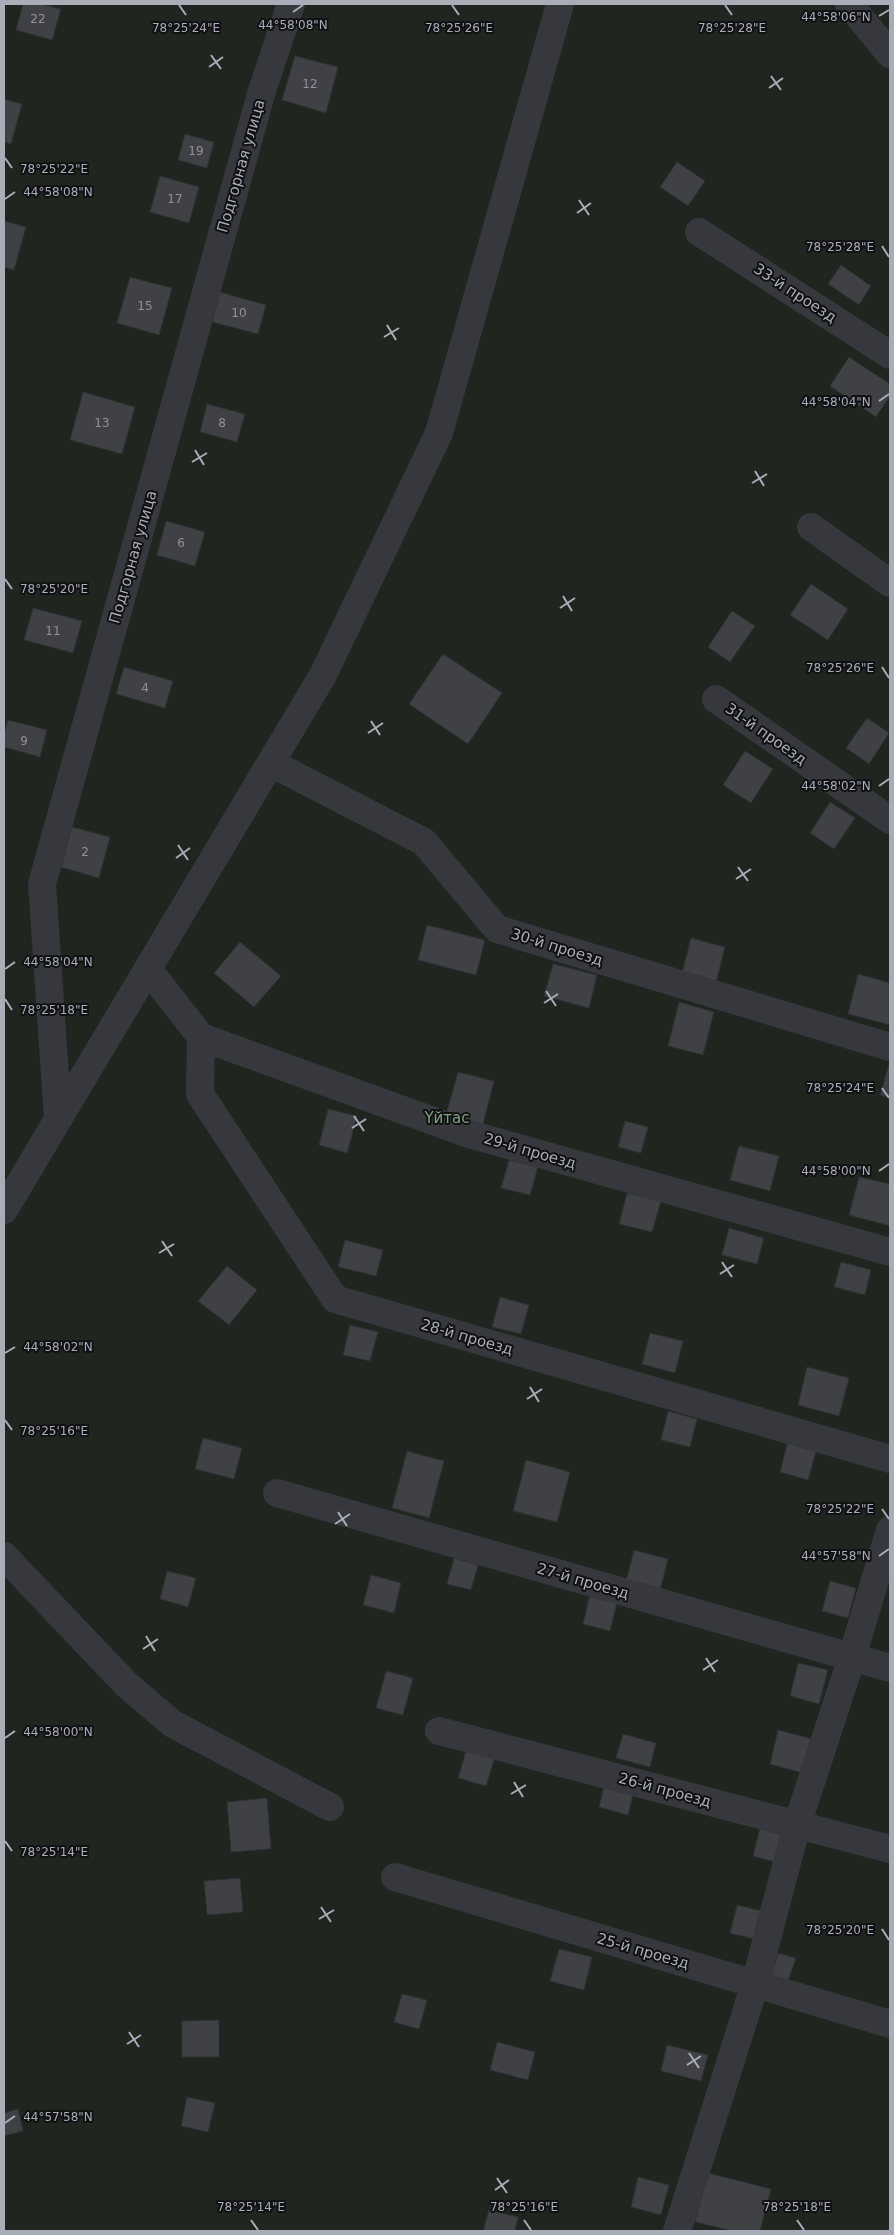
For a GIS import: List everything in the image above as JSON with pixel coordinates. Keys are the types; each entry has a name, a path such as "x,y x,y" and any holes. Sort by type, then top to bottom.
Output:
{"street":[{"name":"Подгорная улица","path":"58,1119 42,884 261,94 291,4"},
{"path":"4,1210 323,675 439,433 560,4"},
{"path":"848,4 890,54"},
{"name":"33-й проезд","path":"699,232 890,354"},
{"path":"811,527 890,583"},
{"name":"31-й проезд","path":"716,699 890,820"},
{"name":"30-й проезд","path":"271,763 424,842 497,929 890,1047"},
{"path":"148,969 201,1037"},
{"name":"29-й проезд","path":"201,1037 468,1134 890,1252"},
{"name":"28-й проезд","path":"201,1037 200,1094 335,1299 890,1460"},
{"name":"27-й проезд","path":"277,1493 890,1668"},
{"path":"677,2231 755,1984 797,1825 852,1657 890,1530"},
{"path":"4,1556 127,1685 173,1724 330,1807"},
{"name":"26-й проезд","path":"439,1731 890,1849"},
{"name":"25-й проезд","path":"395,1877 890,2024"}],"green space":[{"name":"Үйтас","path":"4,4 890,4 890,2231 4,2231"}],"building":[{"path":"23,4 41,4 61,9 52,40 16,30"},
{"path":"295,56 338,67 326,113 282,100"},
{"path":"4,99 22,104 11,144 4,142"},
{"path":"185,134 214,142 207,168 178,160"},
{"path":"677,162 705,181 688,206 660,187"},
{"path":"160,176 199,187 189,223 150,212"},
{"path":"4,221 26,227 14,270 4,267"},
{"path":"841,265 871,286 859,305 828,284"},
{"path":"130,277 172,288 159,335 117,323"},
{"path":"220,292 266,305 258,334 212,322"},
{"path":"849,357 890,384 890,396 876,417 830,386"},
{"path":"83,392 135,407 122,454 70,440"},
{"path":"207,404 245,414 237,442 200,432"},
{"path":"166,521 205,532 195,566 157,555"},
{"path":"811,584 848,609 828,640 790,615"},
{"path":"33,608 82,621 73,653 24,640"},
{"path":"732,611 755,626 730,662 708,647"},
{"path":"443,654 502,693 468,744 409,704"},
{"path":"124,667 173,681 165,708 116,694"},
{"path":"867,718 889,733 869,764 846,748"},
{"path":"8,720 47,730 40,757 4,747 4,734"},
{"path":"745,751 773,769 751,803 723,785"},
{"path":"830,802 855,818 834,849 810,833"},
{"path":"72,827 110,837 99,878 61,867"},
{"path":"427,925 485,940 476,975 418,960"},
{"path":"691,938 725,947 716,982 682,973"},
{"path":"240,942 281,976 254,1007 214,973"},
{"path":"553,964 597,975 589,1008 544,996"},
{"path":"858,974 890,983 890,1025 848,1014"},
{"path":"679,1002 714,1012 703,1055 668,1046"},
{"path":"890,1064 890,1098 880,1095"},
{"path":"458,1072 494,1081 483,1124 446,1115"},
{"path":"328,1109 357,1116 347,1153 319,1145"},
{"path":"625,1121 648,1127 641,1153 618,1147"},
{"path":"739,1146 779,1156 770,1191 730,1180"},
{"path":"509,1160 538,1167 530,1195 501,1188"},
{"path":"859,1177 890,1184 890,1226 849,1215"},
{"path":"627,1193 661,1201 652,1232 619,1224"},
{"path":"729,1228 764,1238 757,1264 722,1255"},
{"path":"345,1240 383,1250 376,1276 338,1267"},
{"path":"841,1262 871,1270 865,1295 834,1287"},
{"path":"227,1266 257,1290 229,1325 198,1301"},
{"path":"500,1297 529,1305 521,1334 492,1327"},
{"path":"350,1325 378,1332 370,1361 343,1355"},
{"path":"650,1333 683,1341 675,1373 642,1364"},
{"path":"807,1367 849,1378 839,1416 798,1405"},
{"path":"668,1411 697,1419 690,1447 661,1440"},
{"path":"203,1438 242,1448 234,1479 195,1469"},
{"path":"788,1441 817,1448 808,1480 780,1472"},
{"path":"407,1451 444,1461 429,1518 392,1508"},
{"path":"526,1460 570,1472 557,1522 513,1511"},
{"path":"634,1550 668,1559 660,1590 626,1581"},
{"path":"454,1558 478,1565 471,1590 447,1584"},
{"path":"167,1571 196,1578 188,1607 160,1599"},
{"path":"371,1575 401,1583 394,1613 363,1605"},
{"path":"830,1581 856,1588 848,1618 822,1611"},
{"path":"590,1594 617,1602 610,1631 583,1624"},
{"path":"798,1663 828,1670 819,1704 790,1696"},
{"path":"386,1671 413,1678 403,1715 376,1708"},
{"path":"778,1730 812,1739 803,1773 770,1764"},
{"path":"623,1734 656,1743 650,1767 616,1758"},
{"path":"467,1748 495,1757 486,1786 458,1778"},
{"path":"605,1783 634,1790 628,1815 599,1807"},
{"path":"267,1798 271,1849 231,1852 227,1802"},
{"path":"760,1828 787,1835 779,1863 753,1856"},
{"path":"240,1878 243,1912 207,1915 204,1881"},
{"path":"737,1905 762,1911 754,1939 730,1933"},
{"path":"559,1949 592,1957 584,1990 550,1981"},
{"path":"778,1953 796,1958 788,1981 771,1976"},
{"path":"402,1994 427,2000 419,2029 394,2022"},
{"path":"219,2020 219,2057 182,2057 182,2021"},
{"path":"497,2042 535,2052 528,2080 490,2070"},
{"path":"667,2045 708,2055 701,2081 661,2071"},
{"path":"187,2097 215,2103 208,2132 181,2126"},
{"path":"18,2109 23,2131 4,2136 4,2113"},
{"path":"708,2173 771,2189 760,2231 733,2231 695,2222"},
{"path":"638,2177 669,2185 661,2215 631,2207"},
{"path":"489,2210 518,2217 515,2231 483,2231"}]}
